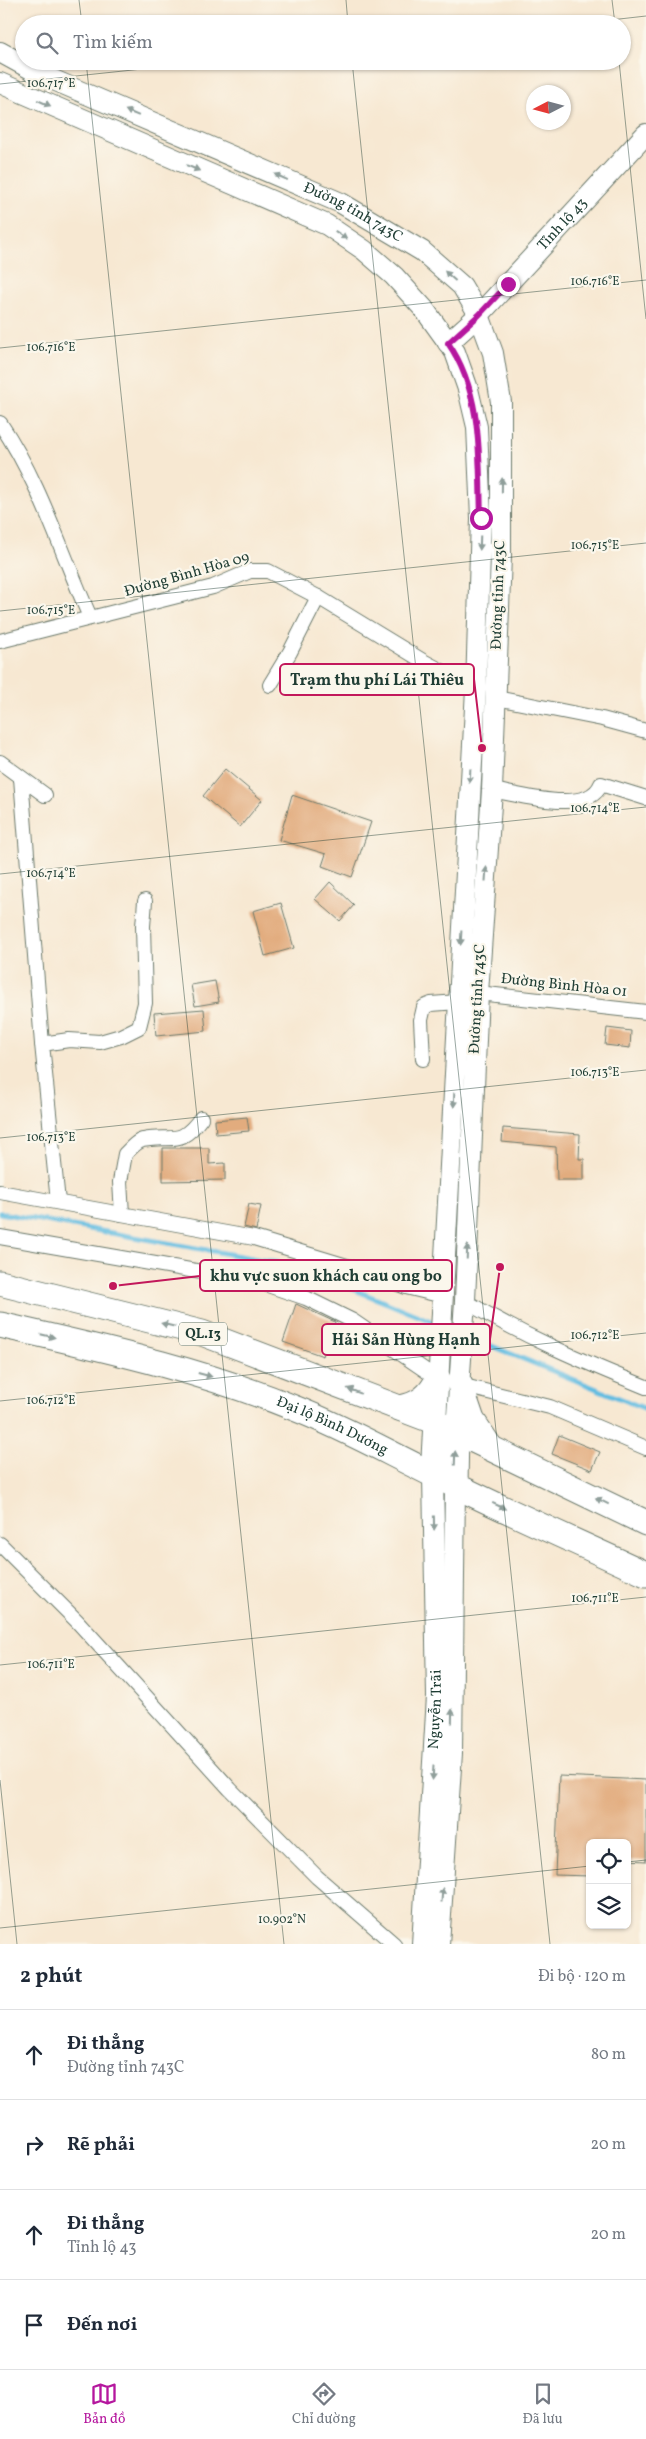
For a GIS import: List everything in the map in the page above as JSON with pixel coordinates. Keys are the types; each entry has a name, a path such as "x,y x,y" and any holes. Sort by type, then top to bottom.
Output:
{"highway":[{"name":"QL.13","path":"0,1282 202,1333 446,1426 646,1523"},
{"name":"Đại lộ Bình Dương","path":"0,1325 214,1378 340,1427 455,1485 646,1574"},
{"path":"400,1408 421,1401 449,1382 490,1447"},
{"path":"433,1474 446,1426"},
{"path":"446,1426 455,1485"}],"main road":[{"name":"Đường tỉnh 743C","path":"0,52 15,60"},
{"name":"Đường tỉnh 743C","path":"33,70 341,203 422,251 462,286 479,315 493,353 502,402 496,698 492,790 465,995 443,1296 449,1382"},
{"name":"Đường tỉnh 743C","path":"0,83 327,225 364,250 394,276 424,309 455,352 468,389 477,427 481,518 465,995 465,1301 449,1382 446,1426"},
{"name":"Tỉnh lộ 43","path":"448,343 479,315 646,134"},
{"name":"Nguyễn Trãi","path":"422,1944 437,1696 433,1474"},
{"name":"Nguyễn Trãi","path":"439,1944 452,1753 455,1485"}],"street":[{"path":"0,423 16,446 40,495 68,568 90,617"},
{"name":"Đường Bình Hòa 09","path":"0,641 90,617 137,608 213,587 250,571 268,571 318,596 423,661 476,689"},
{"path":"270,685 290,652 318,596"},
{"path":"496,698 602,719 646,731"},
{"path":"0,762 45,795"},
{"path":"21,778 42,1044 58,1202"},
{"path":"492,790 553,800 578,801 595,794 601,784 646,798"},
{"path":"42,1044 68,1040 100,1042 121,1036 139,1027 145,1003 145,901"},
{"name":"Đường Bình Hòa 01","path":"423,1059 421,1020 424,1007 465,995 646,1012"},
{"path":"122,1214 120,1182 125,1154 141,1140 176,1139 190,1132 201,1118"},
{"path":"0,1192 254,1238 350,1267 406,1288 443,1296"},
{"path":"0,1238 259,1282 306,1298 353,1321 449,1382 550,1407 646,1448"},
{"path":"465,1301 547,1345 646,1387"},
{"path":"0,1544 77,1621 230,1789 318,1877 394,1944"}],"building":[{"path":"225,769 262,800 240,827 203,796"},
{"path":"292,795 371,822 352,877 322,866 326,854 279,840"},
{"path":"330,882 354,905 340,921 315,899"},
{"path":"281,903 294,948 265,956 253,911"},
{"path":"215,981 219,1002 195,1006 191,985"},
{"path":"204,1009 206,1031 156,1036 154,1013"},
{"path":"607,1028 631,1031 630,1048 605,1045"},
{"path":"247,1117 249,1131 216,1134 215,1120"},
{"path":"503,1128 580,1134 579,1159 584,1159 584,1180 557,1180 556,1147 502,1142"},
{"path":"163,1148 209,1148 209,1164 225,1163 225,1180 163,1181"},
{"path":"249,1204 261,1206 256,1230 244,1227"},
{"path":"296,1304 335,1322 323,1356 283,1342"},
{"path":"559,1435 600,1452 592,1470 552,1454"},
{"path":"559,1776 646,1780 646,1861 631,1860 631,1839 586,1839 586,1876 555,1875"}],"waterway":[{"path":"0,1213 296,1266 436,1323"},
{"path":"467,1336 646,1409"}],"place":[{"name":"Trạm thu phí Lái Thiêu","path":"482,748"},
{"name":"Hải Sản Hùng Hạnh","path":"500,1267"},
{"name":"khu vực suon khách cau ong bo","path":"113,1286"}],"route":[{"path":"481,518 477,427 468,389 455,352 448,343 479,315 508,284"}]}
